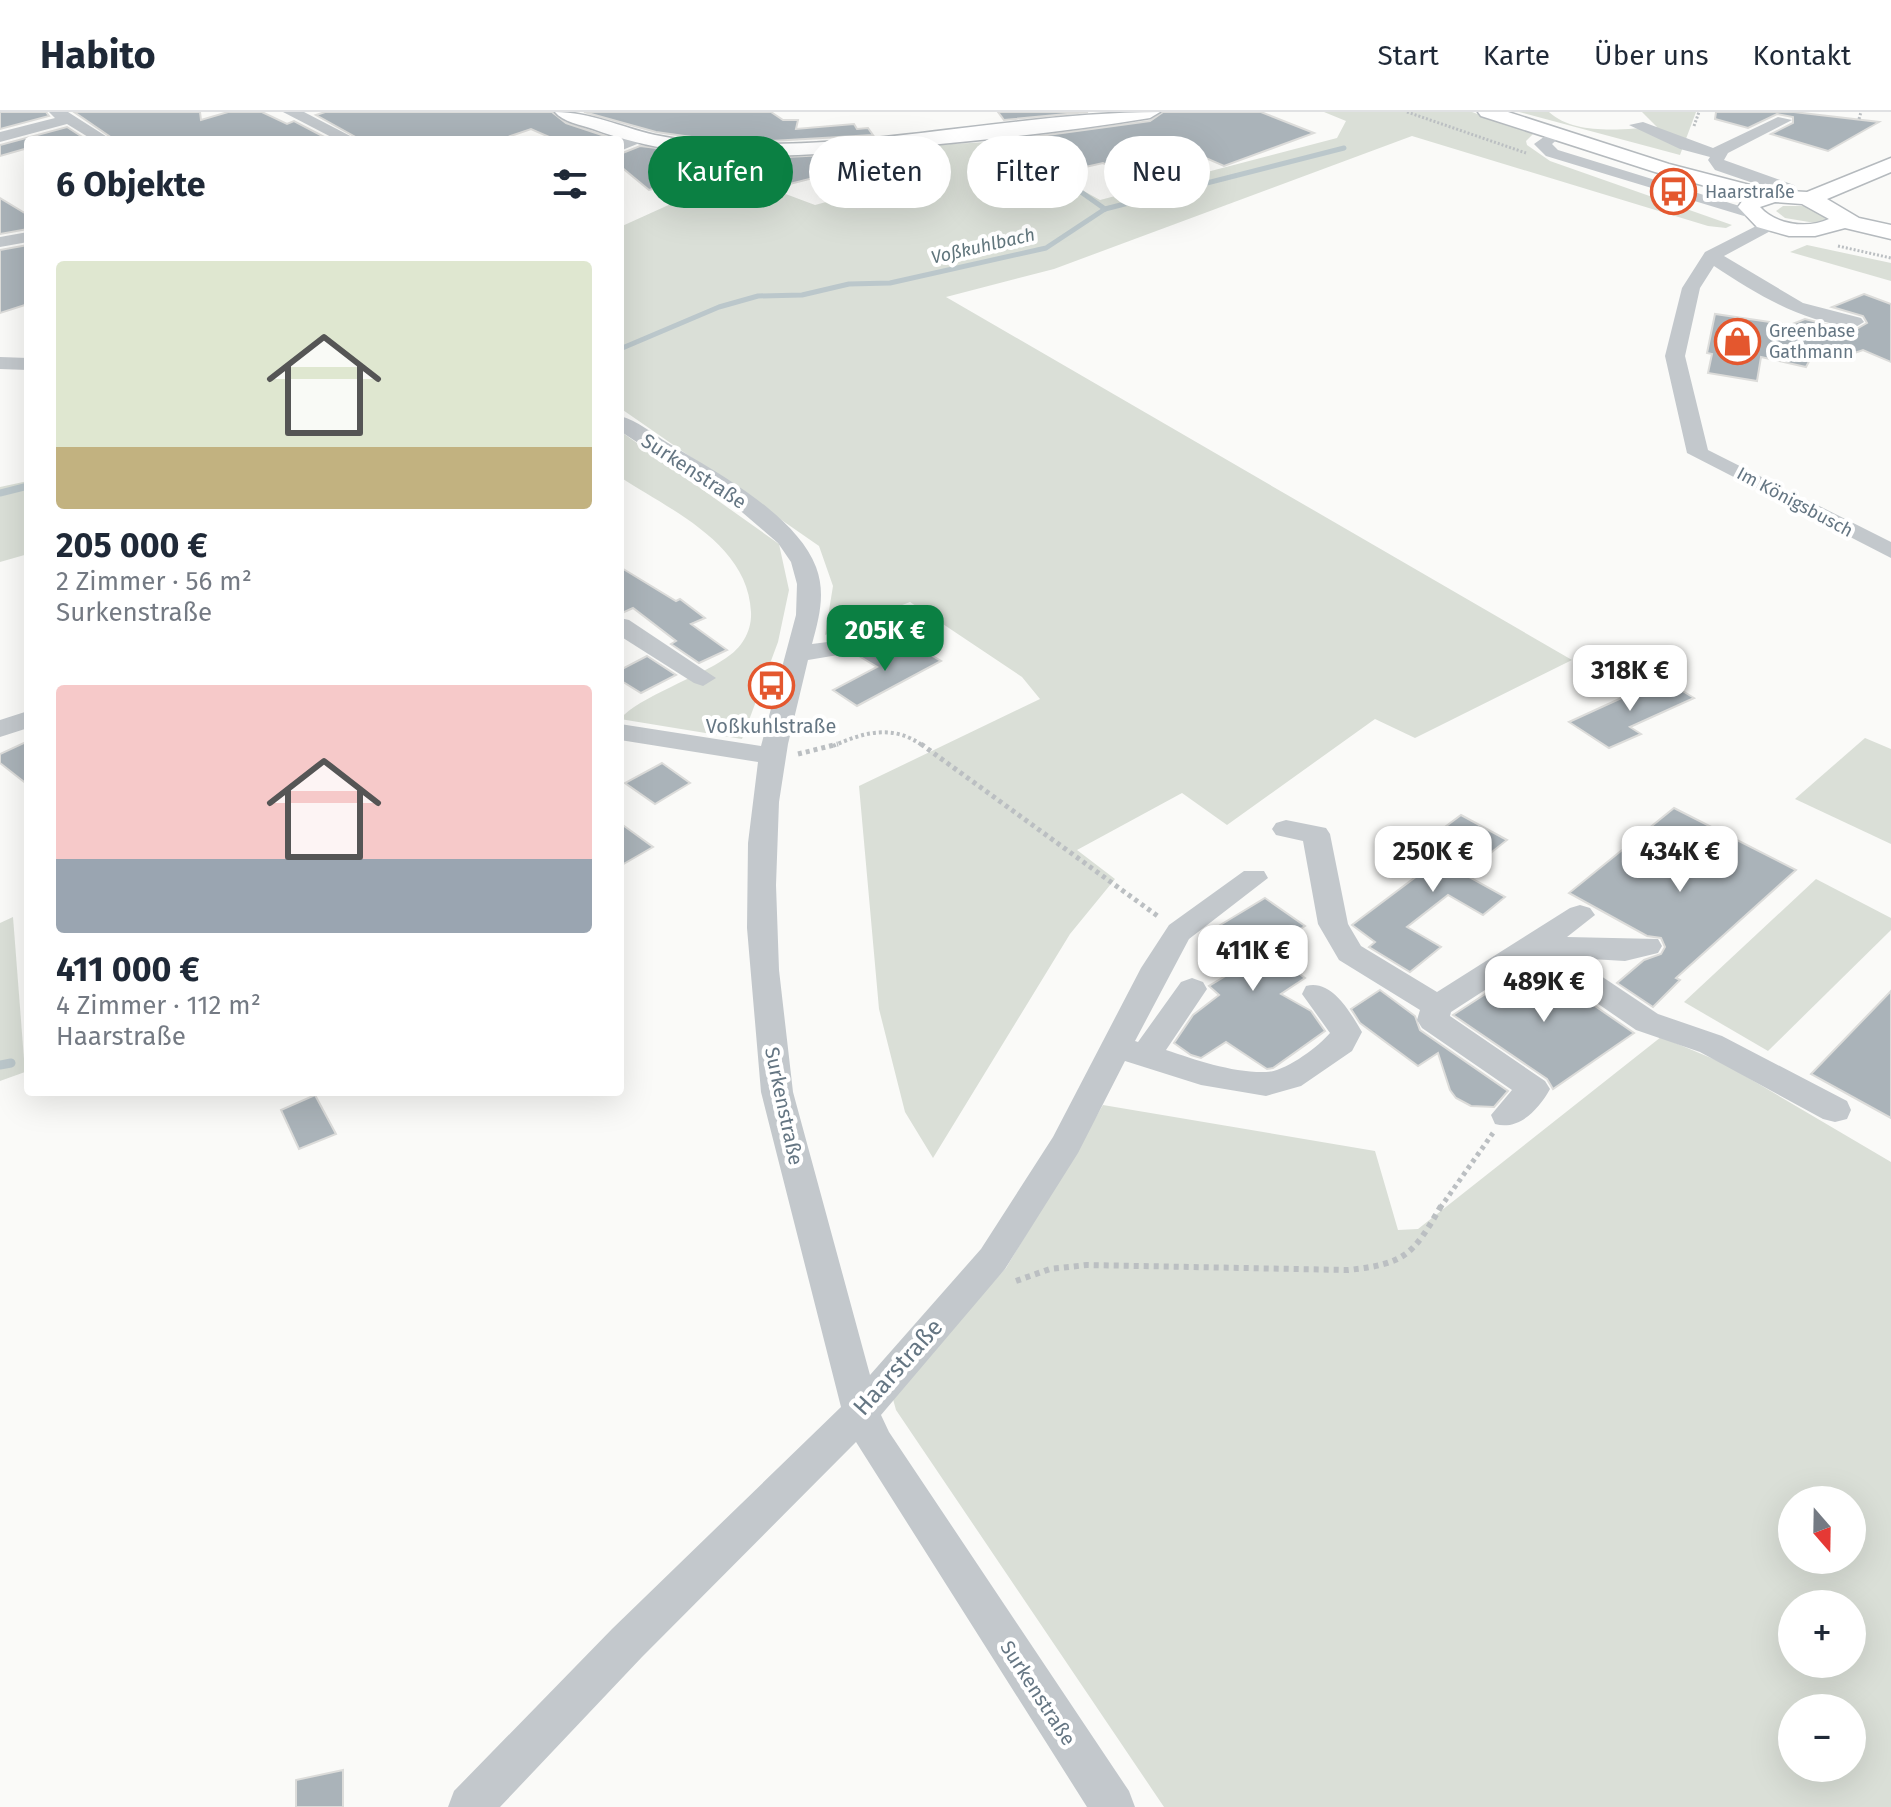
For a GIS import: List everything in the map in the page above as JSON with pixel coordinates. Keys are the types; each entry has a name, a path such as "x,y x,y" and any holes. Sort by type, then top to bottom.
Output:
{"main road":[{"path":"565,112 615,136"},
{"path":"628,142 772,152 1033,130 1150,112"},
{"path":"1488,112 1662,168 1757,203 1808,199 1863,184 1891,165"},
{"path":"1808,199 1830,187 1891,165"},
{"path":"1863,184 1859,195 1883,214"},
{"path":"1808,199 1829,225 1891,245"},
{"path":"1757,203 1770,224 1829,225 1891,232"}],"street":[{"path":"291,112 342,136"},
{"path":"0,137 63,115 97,136"},
{"path":"1718,156 1784,120"},
{"path":"1637,125 1718,156 1730,171 1788,189 1808,199"},
{"path":"1555,134 1542,144 1552,153 1757,203"},
{"path":"1808,199 1773,201 1763,204 1761,212 1778,222 1829,225"},
{"path":"1770,224 1711,256 1790,307 1818,318 1854,322"},
{"path":"0,242 24,238"},
{"name":"Im Königsbusch","path":"1711,256 1691,288 1675,356 1698,453 1891,551"},
{"name":"Surkenstraße","path":"624,425 759,514 789,541 805,566 811,590 773,756 762,839 770,1042 777,1092 861,1412 892,1472 1113,1807"},
{"path":"797,654 847,647 906,626"},
{"path":"624,628 703,678"},
{"path":"0,729 24,720"},
{"path":"624,733 773,756"},
{"path":"1286,829 1316,834 1333,924 1350,953 1437,1006"},
{"name":"Haarstraße","path":"470,1807 736,1533 861,1412 993,1259 1130,1051 1156,968 1179,932 1254,878"},
{"path":"1507,1115 1534,1089 1433,1020 1437,1006 1580,915"},
{"path":"1534,945 1625,951 1647,946"},
{"path":"1534,945 1647,1022 1711,1044 1835,1110"},
{"path":"1192,989 1130,1051 1237,1081 1266,1084 1290,1078 1341,1043 1346,1032 1317,994"}],"path":[{"path":"1859,119 1861,112"},
{"path":"1843,247 1891,258"},
{"path":"773,756 814,754 864,731 889,730 910,736 1179,932"},
{"path":"1003,1287 1050,1269 1087,1265 1348,1270 1387,1266 1422,1239 1441,1206 1507,1115"}],"shaded area":[{"path":"1324,112 1472,112 1533,134 1526,141 1527,145 1550,161 1732,225 1726,228 1708,226 1412,136 1054,269 946,297 1572,660 1415,738 1375,719 1227,825 1182,793 1077,850 1115,879 1070,934 933,1158 905,1112 879,1009 859,786 1040,699 1022,677 910,602 825,635 833,586 819,546 624,411 624,225 662,208 793,208 793,197 809,203 809,208 951,208 951,144 967,143 967,208 1088,208 1088,193 1104,199 1104,208 1210,208 1210,171 1337,138 1346,121"},
{"path":"1519,112 1549,112 1572,125 1615,129 1657,127 1642,112 1696,112 1680,155"},
{"path":"1783,206 1808,206 1830,219 1821,224 1785,218 1776,211"},
{"path":"1807,245 1891,263 1891,281 1790,252"},
{"path":"624,434 779,544 789,590 778,642 742,739 624,720 624,715 641,703 732,654 748,632 751,612 747,588 736,566 703,531 624,479"},
{"path":"24,482 24,555 0,562 0,487"},
{"path":"1865,738 1891,749 1891,844 1795,799"},
{"path":"1816,879 1891,918 1891,930 1768,1051 1684,1002"},
{"path":"13,917 24,1072 0,1081 0,923"},
{"path":"1661,1037 1723,1063 1891,1162 1891,1807 1164,1807 896,1410 891,1392 1006,1268 1103,1105 1375,1151 1398,1230 1418,1229"}],"building":[{"path":"0,112 46,112 49,116 0,129"},
{"path":"74,112 200,112 201,120 228,112 262,112 287,124 294,121 322,136 109,136"},
{"path":"325,112 552,112 566,123 605,136 547,136 531,129 511,136 354,136 316,115"},
{"path":"584,112 771,112 783,120 798,120 796,129 854,124 857,129 868,128 873,135 809,136 809,139 793,140 793,136 684,136 656,132"},
{"path":"998,112 1088,112 1004,120"},
{"path":"1163,112 1261,112 1314,133 1224,166 1210,160 1210,136 1104,136 1104,164 1088,166 1088,136 1040,136 1150,121"},
{"path":"1716,112 1794,112 1879,122 1828,151 1771,134 1793,123 1793,117 1777,114 1748,128 1715,119"},
{"path":"67,127 81,136 34,136"},
{"path":"24,139 24,149 0,156 0,145"},
{"path":"640,146 648,147 648,189 624,169 624,152"},
{"path":"809,156 809,179 793,183 793,157"},
{"path":"0,198 24,213 24,230 0,234"},
{"path":"24,246 24,305 0,313 0,250"},
{"path":"1864,294 1891,304 1891,362 1863,350 1837,359 1814,352 1806,367 1761,357 1757,381 1708,373 1712,354 1707,353 1715,314 1790,325 1805,319 1853,331 1867,323 1863,316 1832,307"},
{"path":"624,569 676,601 680,599 705,618 691,624 727,650 699,663 671,644 676,641 633,608 624,612"},
{"path":"884,645 900,655 917,647 941,661 857,706 833,690 877,667 859,656"},
{"path":"647,656 676,675 641,693 624,682 624,668"},
{"path":"1663,679 1694,698 1630,727 1641,734 1609,748 1569,722"},
{"path":"24,743 24,782 0,763 0,754"},
{"path":"662,763 690,783 655,804 625,783"},
{"path":"1674,808 1796,870 1676,978 1680,980 1653,1007 1617,983 1644,960 1661,954 1665,947 1661,938 1647,936 1569,893"},
{"path":"1461,815 1507,840 1464,874 1505,897 1483,915 1448,895 1407,927 1441,947 1410,972 1369,947 1375,942 1352,925 1450,851 1429,839"},
{"path":"624,826 653,847 624,864"},
{"path":"1265,898 1305,926 1266,950 1305,978 1281,994 1311,1011 1325,1031 1273,1068 1267,1069 1226,1042 1201,1058 1191,1055 1174,1043 1193,1015 1219,995 1209,986 1242,966 1202,936"},
{"path":"1533,963 1634,1033 1553,1089 1547,1079 1453,1015"},
{"path":"1380,990 1415,1016 1420,1030 1508,1091 1494,1107 1471,1106 1456,1098 1450,1090 1438,1053 1418,1066 1360,1023 1351,1009"},
{"path":"1891,991 1891,1118 1811,1074"},
{"path":"316,1096 336,1134 299,1149 281,1110"},
{"path":"343,1770 343,1807 296,1807 296,1780"}],"waterway":[{"name":"Voßkuhlbach","path":"1105,209 1344,148"},
{"path":"1088,197 1105,209"},
{"name":"Voßkuhlbach","path":"624,347 719,307 758,296 802,295 849,284 890,283 1046,248 1105,209"},
{"name":"Voßkuhlbach","path":"0,493 24,487"},
{"path":"0,1065 11,1063"}],"place":[{"name":"Haarstraße","path":"1674,192"},
{"name":"Greenbase Gathmann","path":"1738,341"},
{"name":"Voßkuhlstraße","path":"771,686"}]}
